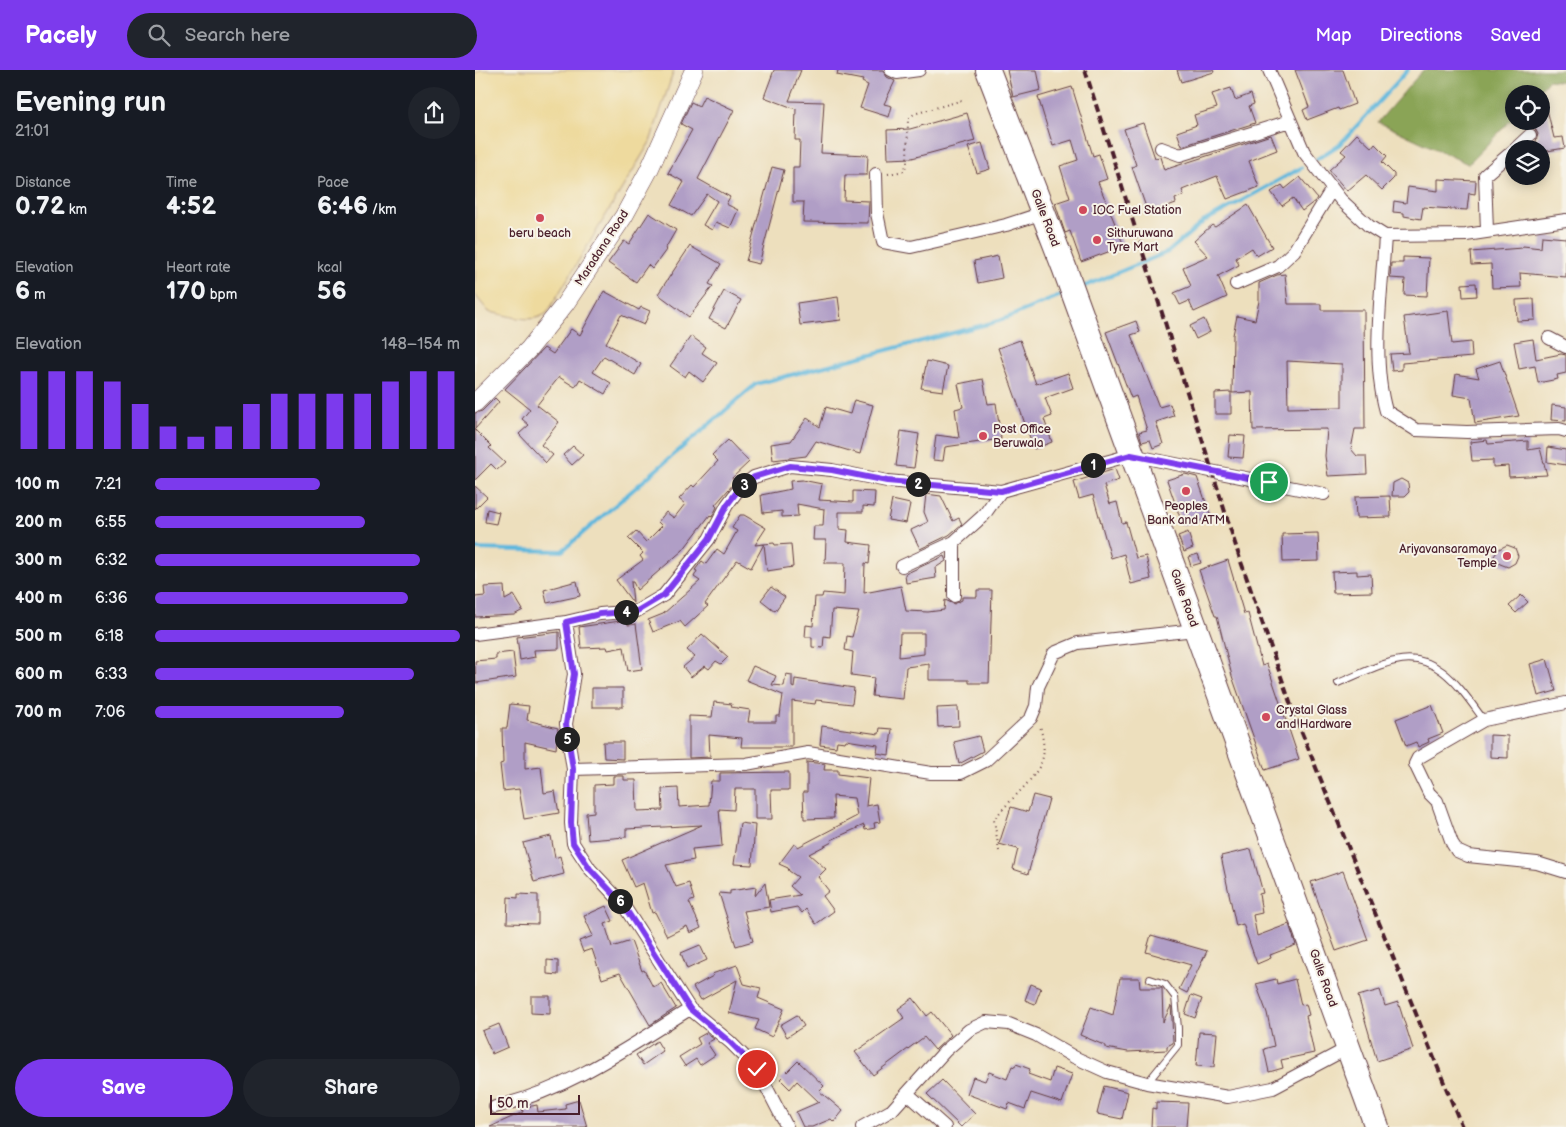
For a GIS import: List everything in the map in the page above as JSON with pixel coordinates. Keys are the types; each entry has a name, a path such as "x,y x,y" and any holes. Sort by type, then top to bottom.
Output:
{"highway":[{"name":"Galle Road","path":"988,70 1063,267 1377,1127"}],"street":[{"name":"Maradana Road","path":"475,403 529,349 565,304 619,224 649,170 694,70"},
{"path":"891,70 897,73 919,70"},
{"path":"1269,70 1304,152 1332,188 1369,226 1385,236 1466,234 1566,220"},
{"path":"1161,148 1180,155 1291,121"},
{"path":"1524,140 1530,135"},
{"path":"1487,231 1485,175 1505,157"},
{"path":"876,174 877,213 883,242 911,247 1006,225 1043,213"},
{"path":"1236,284 1278,266 1294,251 1332,188"},
{"path":"1385,236 1378,362 1380,391 1386,411 1416,430 1467,432 1559,428 1566,431"},
{"path":"1549,338 1566,347"},
{"path":"475,634 566,622 600,614 637,611 664,595 709,539 727,505 739,489 754,477 790,466 832,470 887,481 1001,491 1131,455 1324,494"},
{"path":"902,566 954,542 984,515 1001,491"},
{"path":"954,542 954,596"},
{"path":"566,622 574,674 566,724 573,769 571,823 573,843 590,869 622,903 690,1009 730,1042 757,1069 787,1127"},
{"path":"573,769 746,764 808,753 931,773 961,773 985,761 1031,718 1036,706 1038,687 1054,653 1078,643 1195,630"},
{"path":"1566,703 1484,720 1418,758 1415,764 1429,793 1437,801 1452,843 1457,851 1468,856 1537,863 1566,872"},
{"path":"495,1107 521,1101 572,1081 690,1009"},
{"path":"863,1127 892,1110 957,1040 969,1030 986,1022 1009,1024 1036,1035 1074,1057 1107,1072 1147,1083 1228,1097 1273,1088 1348,1048"},
{"path":"908,1094 945,1127"}],"lane":[{"path":"1338,683 1395,660 1417,658 1431,662 1461,689 1484,720"},
{"path":"1147,1083 1178,1045 1175,997 1165,984 1150,979"}],"path":[{"path":"876,174 904,172 907,162 908,119 914,114 963,100"},
{"path":"999,851 994,820 1004,806 1029,782 1043,758 1042,734 1036,706"}],"green space":[{"path":"1423,70 1566,70 1566,82 1548,80 1544,85 1505,85 1505,126 1468,164 1378,122"}],"sand":[{"name":"beru beach","path":"480,70 674,70 650,142 547,313 540,317 526,319 489,312 475,295 475,74"}],"building":[{"path":"774,70 801,70 789,101 824,102 821,153 868,155 867,175 845,175 844,200 869,201 868,223 803,222 804,202 793,202 793,167 799,167 800,140 795,140 796,109 764,97"},
{"path":"838,70 883,70 887,77 895,81 884,104 892,106 889,117 860,108 868,85 862,82 863,80 837,75"},
{"path":"1007,70 1037,70 1041,90 1013,97"},
{"path":"1177,70 1213,70 1214,72 1181,82"},
{"path":"1295,70 1343,70 1355,104 1339,110 1338,108 1307,120 1303,110 1309,107"},
{"path":"1072,87 1093,156 1099,154 1107,179 1098,182 1124,246 1081,262 1070,231 1065,233 1055,203 1070,198 1060,166 1078,160 1072,140 1053,146 1038,97"},
{"path":"1231,88 1235,100 1251,94 1254,104 1249,106 1255,123 1182,146 1177,132 1197,125 1194,115 1217,108 1212,94"},
{"path":"704,96 734,110 698,179 730,197 726,204 738,210 730,228 716,222 712,230 703,225 717,201 707,194 691,216 671,205 684,182 668,173 692,130 681,124 691,102 699,106"},
{"path":"967,113 975,141 912,158 888,159 887,130 910,129"},
{"path":"1550,122 1554,138 1563,137 1565,148 1550,150 1550,140 1536,140 1538,134 1536,130 1550,130"},
{"path":"1143,123 1155,158 1160,157 1164,170 1271,135 1277,150 1249,161 1259,187 1227,199 1217,176 1182,190 1184,195 1175,199 1176,203 1148,213 1132,167 1136,165 1124,129"},
{"path":"1357,134 1372,148 1375,144 1387,156 1382,162 1394,174 1394,178 1382,190 1366,175 1347,191 1329,170 1346,155 1341,151"},
{"path":"982,143 990,169 977,173 968,147"},
{"path":"772,167 784,170 759,264 746,261"},
{"path":"1300,177 1317,198 1302,211 1293,198 1282,206 1271,192 1282,185 1285,189"},
{"path":"1438,179 1476,181 1475,194 1469,193 1467,210 1423,207 1421,219 1404,216 1404,213 1393,212 1394,201 1406,203 1408,187 1438,191"},
{"path":"1248,205 1272,247 1257,256 1252,248 1236,258 1239,265 1218,276 1227,297 1194,312 1189,301 1180,305 1174,293 1191,286 1183,267 1208,256 1194,241 1212,225 1215,227"},
{"path":"649,213 676,230 666,250 652,269 648,265 636,282 608,263 624,241 629,244"},
{"path":"1542,236 1566,238 1566,277 1520,273 1521,287 1492,288 1491,264 1472,265 1471,252 1522,248 1523,246 1541,248"},
{"path":"690,246 721,264 709,284 713,286 689,317 658,294"},
{"path":"998,256 1002,278 978,283 974,261"},
{"path":"1403,257 1429,258 1427,296 1404,295 1405,279 1390,278 1391,263 1403,263"},
{"path":"1285,274 1288,304 1321,304 1321,310 1364,310 1365,429 1355,429 1351,449 1357,456 1366,456 1367,474 1328,476 1325,456 1327,429 1253,430 1252,392 1232,393 1233,335 1237,316 1255,320 1259,301 1259,283 1277,275","holes":["1287,361 1342,364 1342,407 1288,408"]},
{"path":"1476,283 1477,296 1463,297 1462,284"},
{"path":"604,291 639,310 641,307 650,311 644,325 621,315 606,343 641,364 635,375 604,356 593,372 611,383 605,394 580,379 575,387 559,377 537,405 559,422 541,445 553,455 546,463 519,434 529,425 522,419 530,409 505,389 544,348 553,354 571,329 580,335"},
{"path":"724,291 741,300 726,328 709,319"},
{"path":"838,297 841,320 800,325 797,303"},
{"path":"1534,299 1535,320 1517,321 1516,300"},
{"path":"1448,311 1452,344 1471,342 1472,357 1402,363 1402,370 1392,371 1390,354 1409,353 1404,317"},
{"path":"1204,319 1210,332 1196,339 1190,326"},
{"path":"1136,321 1140,332 1131,335 1159,407 1170,404 1174,416 1156,422 1163,444 1153,448 1150,440 1142,442 1139,432 1147,430 1136,396 1131,398 1106,332"},
{"path":"691,336 706,347 702,353 717,363 703,382 689,371 685,377 670,366"},
{"path":"1533,339 1536,359 1561,354 1566,355 1566,373 1557,375 1558,379 1538,383 1535,366 1519,369 1514,342"},
{"path":"1020,340 1036,384 1068,373 1073,388 1045,398 1052,416 1044,419 1052,442 1034,449 998,348"},
{"path":"927,361 948,366 943,391 921,388"},
{"path":"1500,361 1519,416 1475,423 1471,398 1453,395 1456,374 1479,378 1476,369"},
{"path":"983,379 988,404 996,403 1001,439 945,447 943,461 933,460 936,435 959,438 955,409 963,407 958,384"},
{"path":"1231,392 1231,414 1215,414 1215,393"},
{"path":"495,398 499,402 475,429 475,413 482,411"},
{"path":"854,400 873,405 860,454 816,441 806,456 773,460 771,444 791,441 807,418 820,427 826,407 850,414"},
{"path":"1552,405 1566,407 1566,421 1551,420"},
{"path":"475,430 491,446 489,448 505,463 497,470 491,464 475,480"},
{"path":"901,431 919,434 914,468 896,466"},
{"path":"1230,435 1245,436 1243,458 1228,457"},
{"path":"728,440 749,462 732,478 735,482 715,505 717,507 712,517 710,515 683,550 637,590 633,582 631,582 633,603 616,580 643,560 640,556 643,553 628,538 636,531 646,542 662,526 658,522 666,512 674,518 685,504 679,499 692,485 694,487 718,461 712,455"},
{"path":"1487,440 1488,444 1528,441 1528,450 1540,448 1547,475 1509,477 1508,466 1493,467 1493,460 1472,461 1470,442"},
{"path":"573,446 583,455 572,465 563,455"},
{"path":"1548,447 1566,450 1566,465 1547,462"},
{"path":"1115,469 1119,480 1104,485 1110,504 1117,502 1122,523 1126,522 1136,558 1146,556 1151,579 1131,584 1124,554 1111,558 1093,495 1079,499 1074,482"},
{"name":"Peoples Bank and ATM","path":"1185,474 1197,477 1211,517 1183,526 1167,480"},
{"path":"1401,479 1408,483 1409,492 1405,496 1392,496 1393,483"},
{"path":"802,480 822,484 819,500 853,502 853,491 875,492 874,507 863,506 863,512 839,512 839,529 848,530 847,542 871,545 869,564 865,563 864,593 901,586 906,611 928,612 944,610 945,600 954,604 962,600 962,597 977,597 977,590 992,590 989,683 969,683 969,680 929,680 929,664 906,667 903,699 872,696 874,678 851,675 853,652 845,650 847,636 852,637 859,612 832,610 830,637 824,636 823,648 812,647 812,637 805,637 806,625 813,626 815,597 822,597 823,593 844,595 845,563 825,563 826,540 813,540 814,526 823,526 824,509 797,504 798,516 782,517 782,511 763,513 761,495 791,489 790,481","holes":["900,633 924,633 924,654 899,657"]},
{"path":"475,486 487,497 475,509"},
{"path":"926,494 941,496 953,521 959,518 962,524 949,535 920,549 911,530 928,522 924,512"},
{"path":"1390,496 1391,517 1356,518 1355,497"},
{"path":"892,500 910,504 906,523 888,520"},
{"path":"487,509 499,512 496,524 485,522"},
{"path":"740,515 744,515 766,528 755,545 764,544 751,568 737,560 705,604 708,606 685,627 680,621 653,632 648,620 663,614 700,581 694,577 697,571 695,570 702,561 706,564 717,549 724,554 737,531 732,528"},
{"path":"1188,532 1193,548 1184,552 1178,536"},
{"path":"1318,533 1319,561 1283,562 1282,534"},
{"path":"774,543 775,545 791,544 793,567 767,571 764,544"},
{"name":"Ariyavansaramaya Temple","path":"1507,545 1515,548 1518,556 1515,563 1508,567 1500,564 1494,556 1499,549"},
{"path":"1198,554 1201,563 1191,566 1188,557"},
{"path":"944,556 946,561 935,568 936,578 906,583 905,574"},
{"path":"1228,560 1244,614 1248,613 1262,666 1267,664 1299,759 1265,770 1232,676 1217,616 1215,616 1199,570"},
{"path":"1357,571 1357,575 1371,574 1372,592 1333,593 1332,572"},
{"path":"577,581 580,596 547,603 544,590"},
{"path":"504,586 505,600 514,595 523,610 514,615 475,617 475,597 485,596 484,587"},
{"path":"771,587 785,597 775,611 761,600"},
{"path":"1521,595 1528,602 1516,613 1509,606"},
{"path":"627,620 628,625 636,624 642,669 628,671 624,647 608,650 607,647 581,648 579,627"},
{"path":"559,632 559,649 534,650 535,657 520,660 517,637"},
{"path":"702,634 728,657 721,664 716,661 709,669 705,666 691,677 683,667 695,657 687,650"},
{"path":"513,652 516,677 476,683 475,661 496,659 496,654"},
{"path":"1547,659 1556,691 1538,696 1530,664"},
{"path":"753,666 776,676 772,685 784,686 786,674 792,675 792,687 794,688 795,679 854,688 852,704 816,700 815,704 792,701 792,747 741,747 742,738 709,735 710,757 689,758 689,716 712,717 714,702 732,704 731,707 750,710 748,722 776,722 776,716 780,716 783,695 746,680"},
{"path":"592,688 623,688 623,707 592,707"},
{"path":"510,704 529,706 527,720 558,728 556,749 525,742 525,769 541,767 544,793 555,791 559,813 524,819 519,789 503,791 500,764 503,763 502,728 507,728"},
{"path":"1432,705 1443,733 1428,739 1429,742 1418,747 1416,742 1406,746 1396,719"},
{"path":"958,707 959,726 938,727 937,708"},
{"path":"822,726 879,734 880,728 892,729 889,755 877,753 878,745 846,740 845,742 837,741 836,747 820,745"},
{"path":"1490,735 1508,736 1508,758 1490,757"},
{"path":"979,736 983,751 959,764 954,742"},
{"path":"603,742 623,742 623,759 604,758"},
{"path":"807,762 825,764 824,770 838,770 838,774 869,778 866,806 877,804 880,822 874,823 875,828 865,830 864,825 831,840 832,842 809,854 826,869 818,877 829,891 823,896 834,911 816,924 806,909 802,913 797,907 771,912 769,900 800,895 790,886 798,877 789,871 788,868 779,864 794,844 798,847 857,816 854,798 833,796 834,818 804,819 803,792 807,792"},
{"path":"789,772 789,790 771,790 772,819 755,819 755,789 735,789 734,810 719,809 722,846 692,849 694,860 666,865 676,887 689,883 694,900 689,902 701,928 690,933 687,926 667,936 655,912 652,913 643,883 634,887 622,860 702,825 626,829 626,837 588,840 586,813 594,812 594,785 613,784 613,776 624,776 624,780 636,780 637,811 663,810 662,789 678,788 679,807 709,805 711,781 720,781 720,773"},
{"path":"1033,795 1049,799 1028,874 1013,869 1018,849 999,844 1011,807 1028,812"},
{"path":"740,823 755,825 752,865 734,864"},
{"path":"551,836 555,858 560,856 564,874 534,882 523,843"},
{"path":"1251,849 1263,893 1259,894 1262,913 1253,915 1257,936 1289,924 1296,945 1270,955 1271,958 1257,964 1243,924 1236,926 1221,856"},
{"path":"1343,871 1368,940 1336,951 1311,882"},
{"path":"765,883 769,907 744,911 753,941 736,946 719,893 730,894 730,891 756,887 755,896"},
{"path":"518,894 538,895 538,924 507,923 508,897 518,898"},
{"path":"606,906 613,921 605,924 612,947 631,941 642,971 644,970 653,987 661,983 676,1008 650,1025 620,973 602,979 592,949 583,952 579,941 593,936 584,916"},
{"path":"1151,935 1207,951 1187,993 1179,989 1191,965 1146,952"},
{"path":"700,945 707,960 687,969 681,953"},
{"path":"547,960 558,961 558,975 547,974"},
{"path":"737,965 744,984 761,988 758,998 784,1009 772,1037 755,1029 759,1020 729,1013 737,980 701,1000 693,987 713,976 712,974"},
{"path":"1120,978 1139,978 1140,988 1162,988 1163,1022 1171,1006 1173,1043 1167,1046 1167,1050 1128,1052 1106,1048 1106,1046 1080,1035 1091,1007 1113,1015"},
{"path":"1276,979 1277,984 1295,979 1301,1005 1306,1004 1309,1015 1306,1016 1314,1053 1281,1060 1283,1068 1269,1072 1264,1049 1274,1046 1267,1013 1256,984"},
{"path":"1031,984 1041,988 1035,1004 1025,1000"},
{"path":"1380,990 1385,1006 1398,1002 1413,1049 1377,1061 1358,996"},
{"path":"1191,995 1202,999 1195,1018 1185,1014"},
{"path":"531,996 550,996 550,1014 531,1013"},
{"path":"913,998 927,1016 932,1012 951,1035 935,1050 924,1037 873,1075 855,1052 904,1018 898,1009"},
{"path":"797,1015 804,1026 787,1037 780,1025"},
{"path":"499,1024 508,1047 492,1054 482,1031"},
{"path":"1199,1032 1217,1033 1214,1067 1196,1066"},
{"path":"706,1033 714,1039 707,1043 715,1055 700,1065 696,1059 685,1066 679,1057 700,1044 697,1038"},
{"path":"657,1041 663,1051 643,1065 636,1055"},
{"path":"798,1061 824,1086 819,1091 843,1111 834,1122 831,1119 812,1127 803,1127 796,1112 819,1102 797,1081 790,1089 780,1079"},
{"path":"1016,1064 1030,1069 1028,1074 1050,1082 1054,1068 1072,1074 1062,1103 1031,1093 1025,1109 1009,1103 1007,1109 967,1094 973,1077 985,1081 989,1072 1007,1079 1012,1066 1015,1067"},
{"path":"942,1080 975,1114 961,1127 927,1094"},
{"path":"1104,1086 1128,1092 1122,1119 1097,1114"},
{"path":"579,1100 587,1127 490,1127 523,1112 522,1108 537,1105 538,1112 566,1109 565,1104"},
{"path":"1156,1102 1188,1103 1186,1127 1151,1127 1152,1108 1156,1109"}],"waterway":[{"path":"1317,159 1340,144 1408,70"},
{"path":"1080,288 1168,252 1203,222 1301,168"},
{"path":"475,549 562,551 756,384 999,321 1064,294"}],"railway":[{"path":"1085,70 1239,556 1293,711 1462,1127"}],"place":[{"name":"IOC Fuel Station","path":"1083,210"},
{"name":"beru beach","path":"540,218"},
{"name":"Sithuruwana Tyre Mart","path":"1097,240"},
{"name":"Post Office Beruwala","path":"983,436"},
{"name":"Peoples Bank and ATM","path":"1186,491"},
{"name":"Ariyavansaramaya Temple","path":"1507,556"},
{"name":"Crystal Glass and Hardware","path":"1266,717"}],"route":[{"path":"757,1069 730,1042 690,1009 622,903 590,869 573,843 571,823 573,769 566,724 574,674 566,622 600,614 637,611 664,595 709,539 727,505 739,489 754,477 790,466 832,470 887,481 1001,491 1131,455 1269,482"}]}
